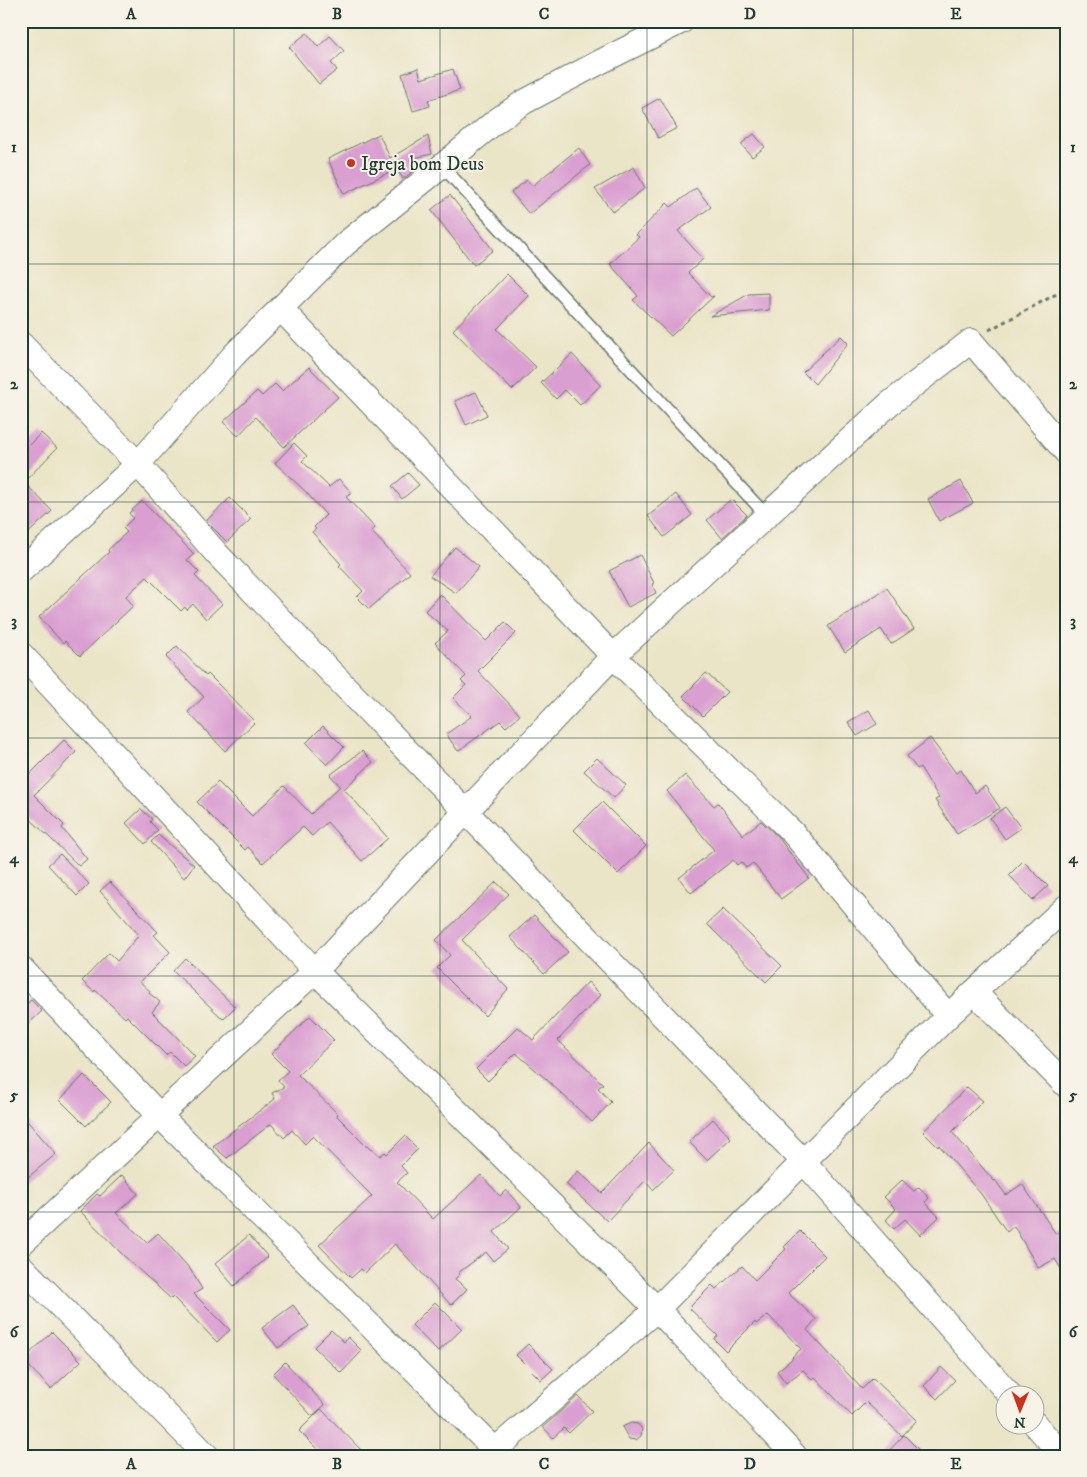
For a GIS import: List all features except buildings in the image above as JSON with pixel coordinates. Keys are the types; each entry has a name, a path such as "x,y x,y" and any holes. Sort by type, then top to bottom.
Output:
{"street":[{"path":"21,571 138,464 234,355 345,244 496,121 524,102 682,21"},
{"path":"281,309 614,656 793,833 948,1016"},
{"path":"21,1244 315,971 614,656 889,404 971,341 1066,452"},
{"path":"21,344 138,464 216,554 804,1162 1000,1384"},
{"path":"21,654 315,971 657,1309 795,1456"},
{"path":"21,968 158,1115 495,1454 657,1309 948,1016 1066,907"},
{"path":"974,992 1066,1085"},
{"path":"21,1266 207,1456"},
{"path":"1044,1434 1063,1456"}],"lane":[{"path":"442,166 767,516"}],"path":[{"path":"971,341 1066,289"}],"place":[{"name":"Igreja bom Deus","path":"351,163"}]}
